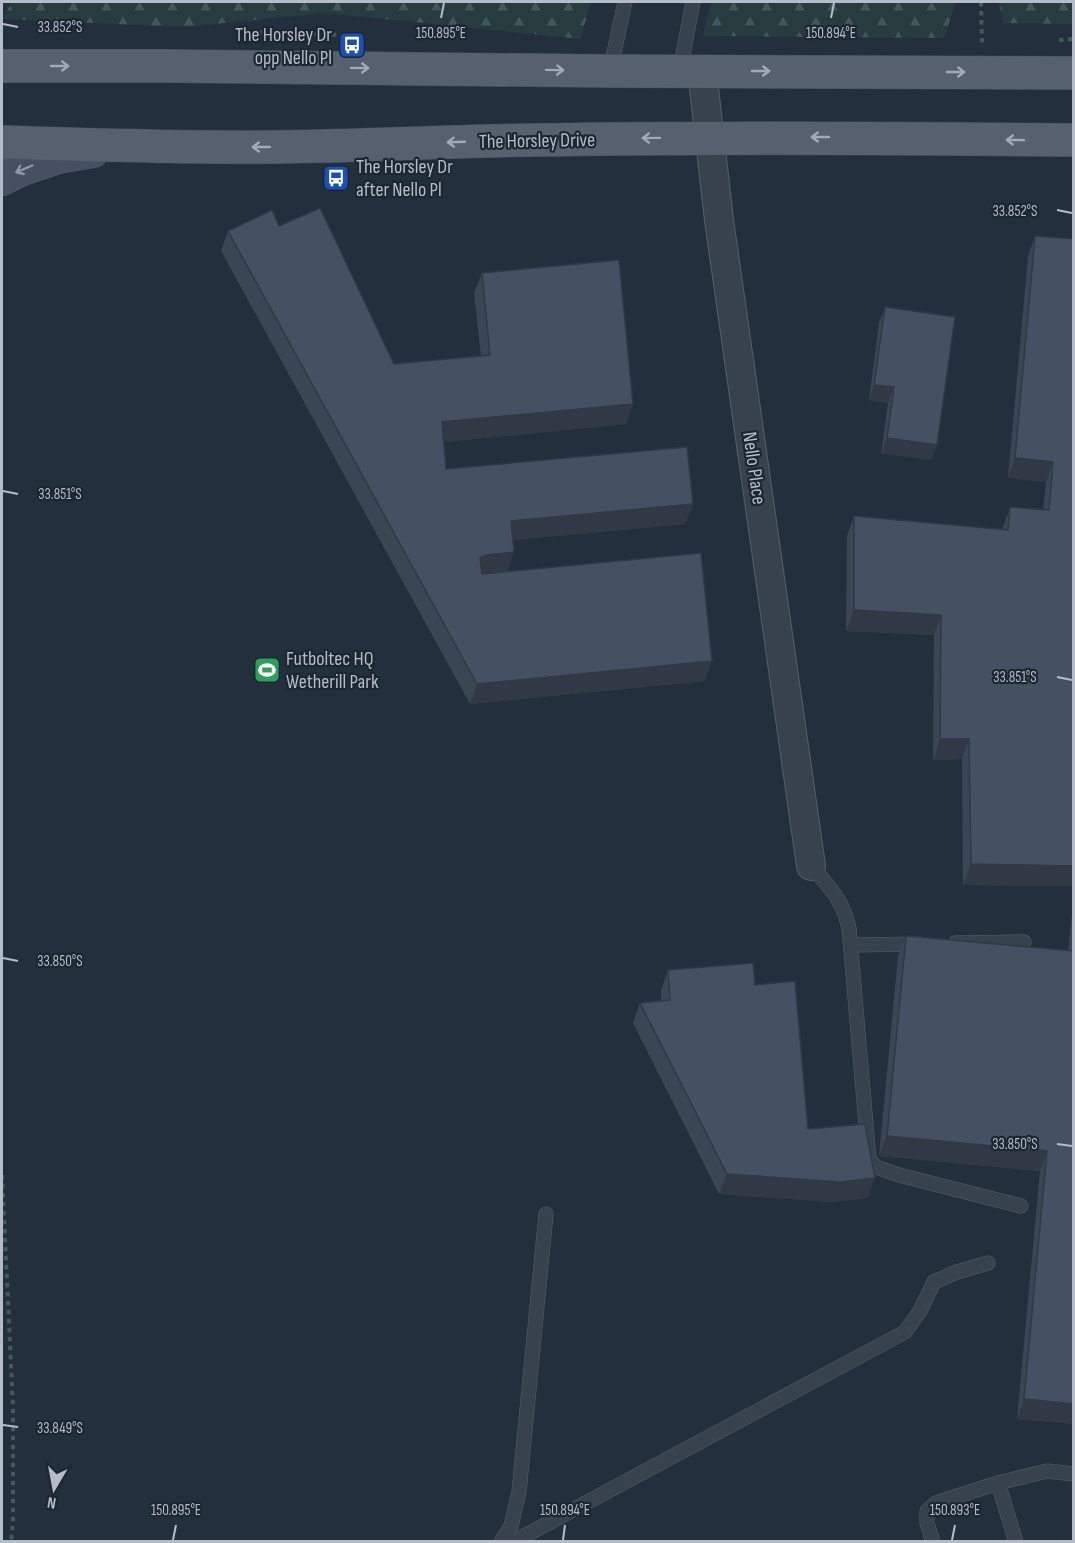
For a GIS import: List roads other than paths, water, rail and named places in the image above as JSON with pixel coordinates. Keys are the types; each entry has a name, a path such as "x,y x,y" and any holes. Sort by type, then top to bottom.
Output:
{"main road":[{"path":"2,66 1074,73"},
{"path":"1037,73 1074,68"},
{"name":"The Horsley Drive","path":"2,142 121,147 277,147 709,137 1074,140"}],"street":[{"name":"Nello Place","path":"691,70 709,137 811,866"},
{"path":"2,179 21,169 58,157 121,147"}],"lane":[{"path":"610,71 625,2"},
{"path":"691,70 693,2"},
{"path":"811,866 837,896 845,912 849,928 869,1159 876,1167 899,1175 1021,1206"},
{"path":"851,945 1024,942"},
{"path":"501,1542 511,1526 519,1492 546,1214"},
{"path":"513,1542 905,1332 920,1311 934,1282 988,1263"},
{"path":"933,1542 927,1523 927,1511 936,1503 998,1483 1047,1471 1074,1474"},
{"path":"998,1483 1016,1542"}],"place":[{"name":"The Horsley Dr opp Nello Pl","path":"352,45"},
{"name":"The Horsley Dr after Nello Pl","path":"336,178"},
{"name":"Futboltec HQ Wetherill Park","path":"267,670"}]}
